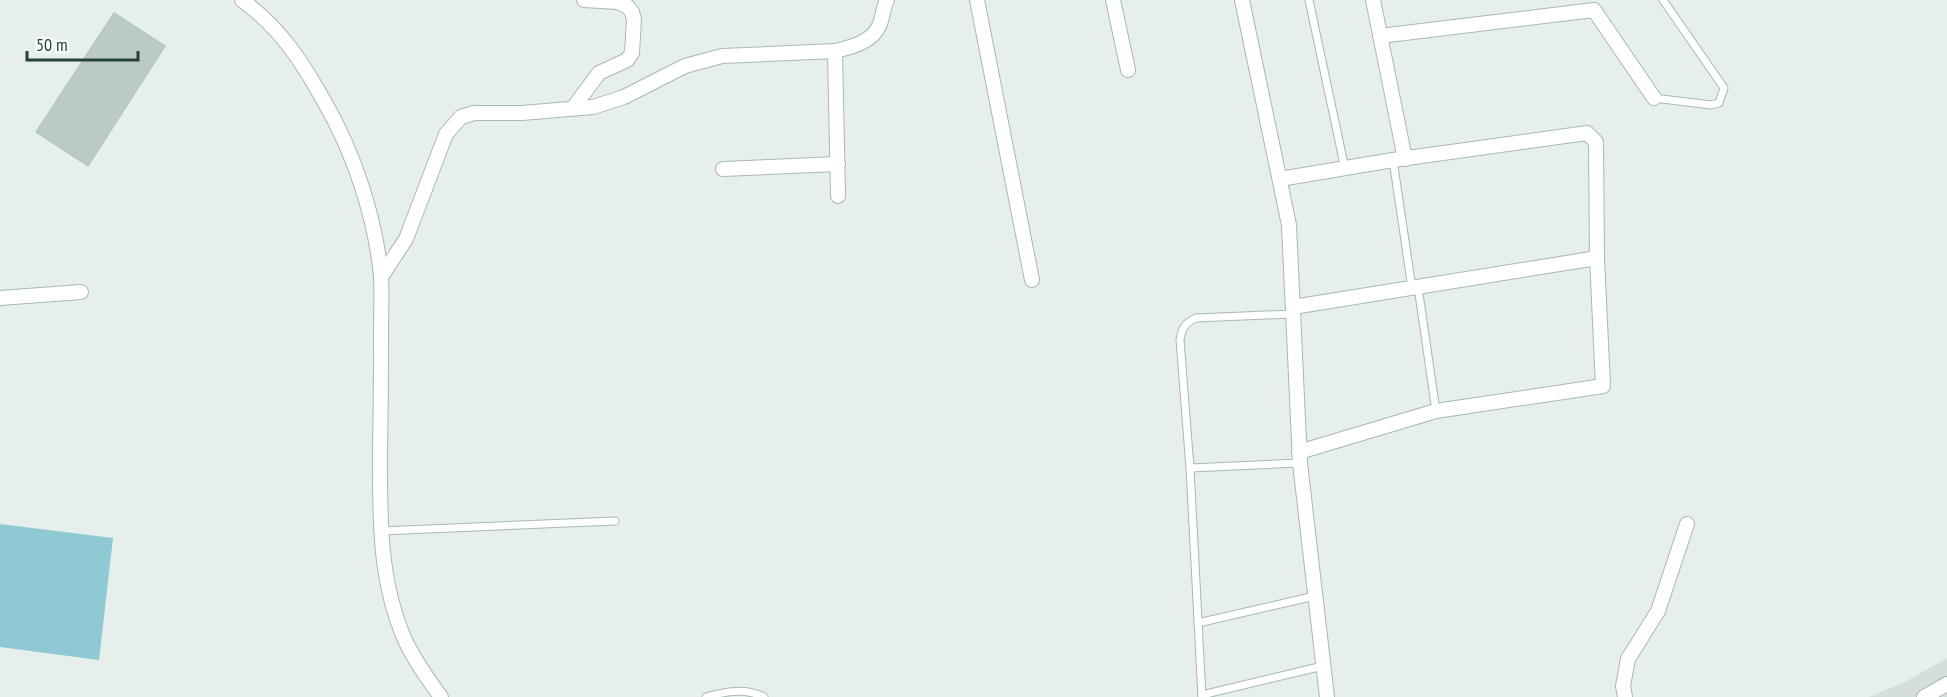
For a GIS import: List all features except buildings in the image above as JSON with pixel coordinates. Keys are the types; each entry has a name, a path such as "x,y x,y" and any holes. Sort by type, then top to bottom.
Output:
{"street":[{"path":"242,0 278,31 308,73 334,118 355,167 372,225 381,276 380,531 385,575 405,640 441,697"},
{"path":"573,108 599,73 627,60 632,53 634,20 627,6 618,2 584,0"},
{"path":"381,276 406,239 446,134 461,117 474,113 522,113 593,107 624,97 685,66 722,56 835,51 856,46 876,31 887,0"},
{"path":"977,0 1032,280"},
{"path":"1113,0 1128,70"},
{"path":"1242,0 1289,225 1300,457 1327,697"},
{"path":"1373,0 1399,159"},
{"path":"1380,36 1596,5 1654,98"},
{"path":"835,51 838,196"},
{"path":"1280,179 1399,159 1587,133 1596,142 1597,258 1603,386 1437,411 1300,457"},
{"path":"723,169 838,164"},
{"path":"1292,311 1415,287 1597,258"},
{"path":"0,298 81,292"},
{"path":"1625,697 1623,686 1628,659 1658,611 1687,524"},
{"path":"1924,697 1947,684"}],"lane":[{"path":"1309,0 1345,169"},
{"path":"1654,98 1711,105 1719,103 1724,88 1662,0"},
{"path":"1399,159 1415,287 1437,411"},
{"path":"1292,311 1196,318 1182,329 1180,340 1190,468 1202,696 1323,666"},
{"path":"1190,468 1300,457"},
{"path":"380,531 615,522"},
{"path":"1198,623 1315,596"},
{"path":"706,697 740,691 764,697"}],"shaded area":[{"path":"1947,658 1947,697 1869,697 1905,682"}],"water":[{"path":"0,524 113,538 99,660 0,647"}]}
